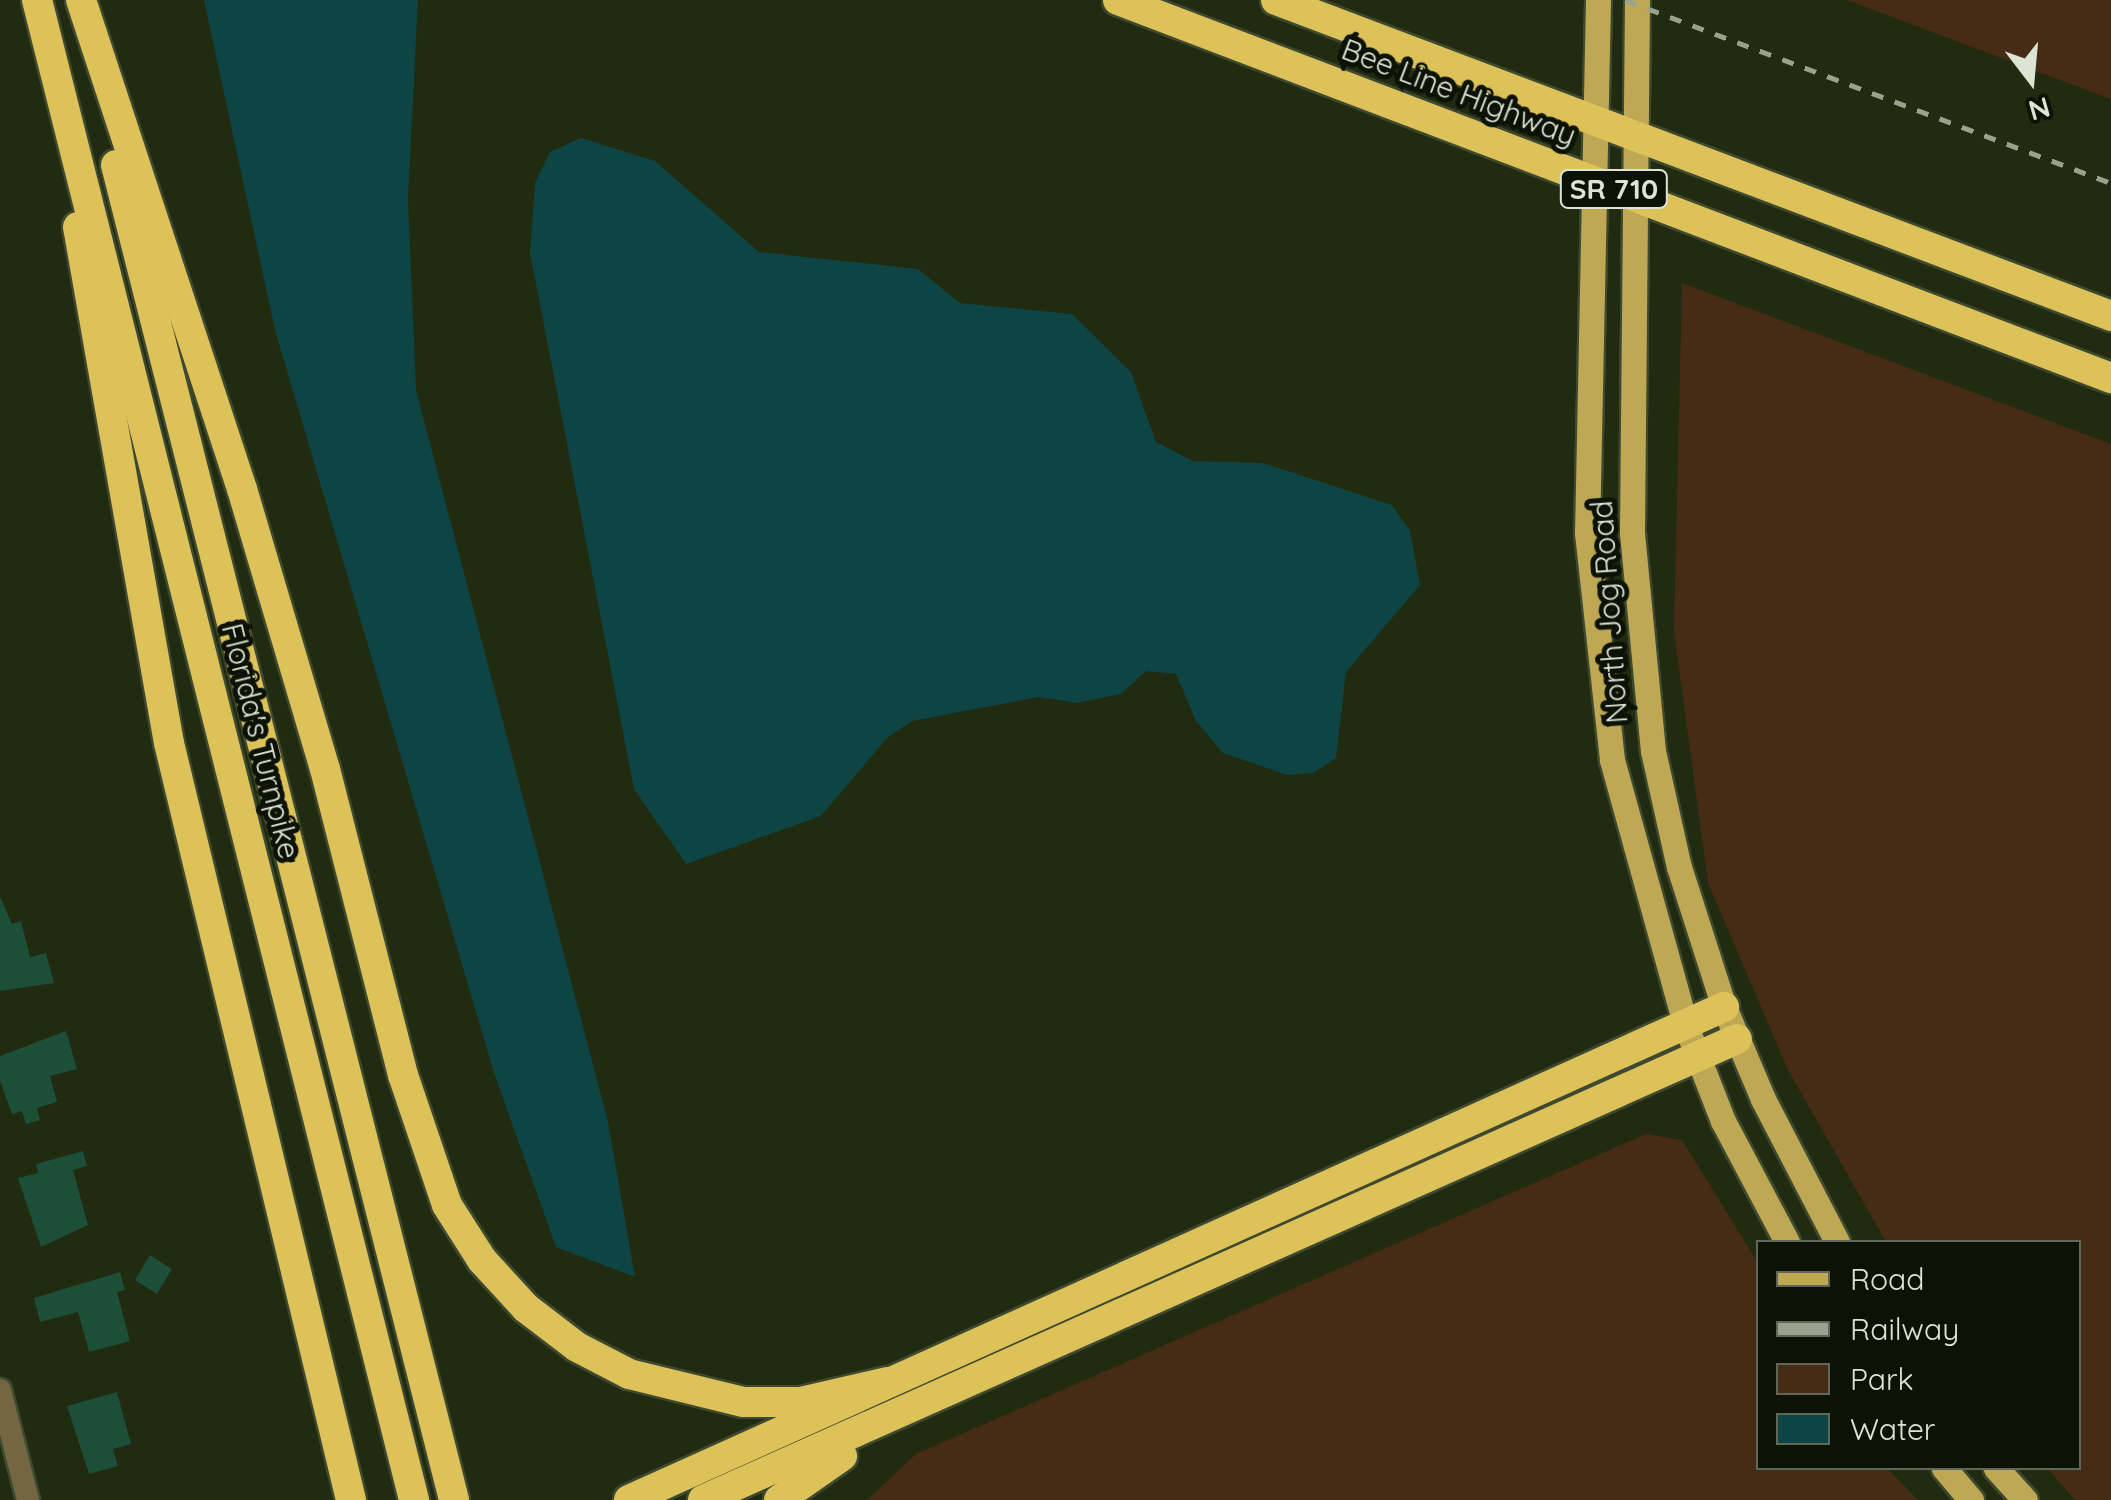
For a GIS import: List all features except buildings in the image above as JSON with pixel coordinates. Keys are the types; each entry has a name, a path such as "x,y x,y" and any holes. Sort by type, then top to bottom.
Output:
{"highway":[{"path":"81,0 242,489 325,768 424,1150 447,1205 482,1260 526,1308 577,1347 630,1374 743,1402 800,1402 886,1382"},
{"name":"Florida's Turnpike","path":"81,0 105,120 454,1500"},
{"name":"Bee Line Highway","path":"1118,0 2111,378"},
{"name":"Bee Line Highway","path":"1276,0 2111,316"},
{"path":"38,6 170,743 352,1500"},
{"name":"Florida's Turnpike","path":"38,6 414,1500"},
{"path":"629,1500 1724,1007"},
{"path":"703,1500 907,1413 1737,1039"},
{"path":"779,1500 907,1413"}],"main road":[{"name":"North Jog Road","path":"1598,0 1587,533 1594,635 1628,832 1685,1024 1787,1240"},
{"name":"North Jog Road","path":"1637,0 1632,136 1637,633 1668,824 1724,1007 1837,1240"},
{"path":"1946,1470 1971,1500"},
{"path":"1998,1470 2025,1500"}],"street":[{"path":"1316,1191 1330,1223"},
{"path":"0,1390 28,1500"}],"green space":[{"path":"1847,0 2111,0 2111,99"},
{"path":"1682,283 2111,444 2111,1500 2075,1500 2049,1470 2081,1470 2081,1240 1885,1240 1787,1068 1708,883 1674,631"},
{"path":"1646,1134 1682,1140 1756,1260 1756,1470 1889,1470 1918,1500 867,1500 916,1454"}],"water":[{"path":"204,0 418,0 408,199 416,390 608,1122 635,1277 556,1247 494,1073 275,330"},
{"path":"581,138 655,161 759,252 918,269 960,303 1072,314 1131,372 1156,442 1193,461 1263,463 1392,505 1410,531 1420,585 1346,672 1336,758 1313,773 1287,775 1223,753 1196,721 1176,674 1146,671 1121,694 1077,703 1039,697 912,721 887,738 821,816 686,864 634,789 530,253 535,183 550,152"}],"railway":[{"path":"1625,0 2111,183"}]}
